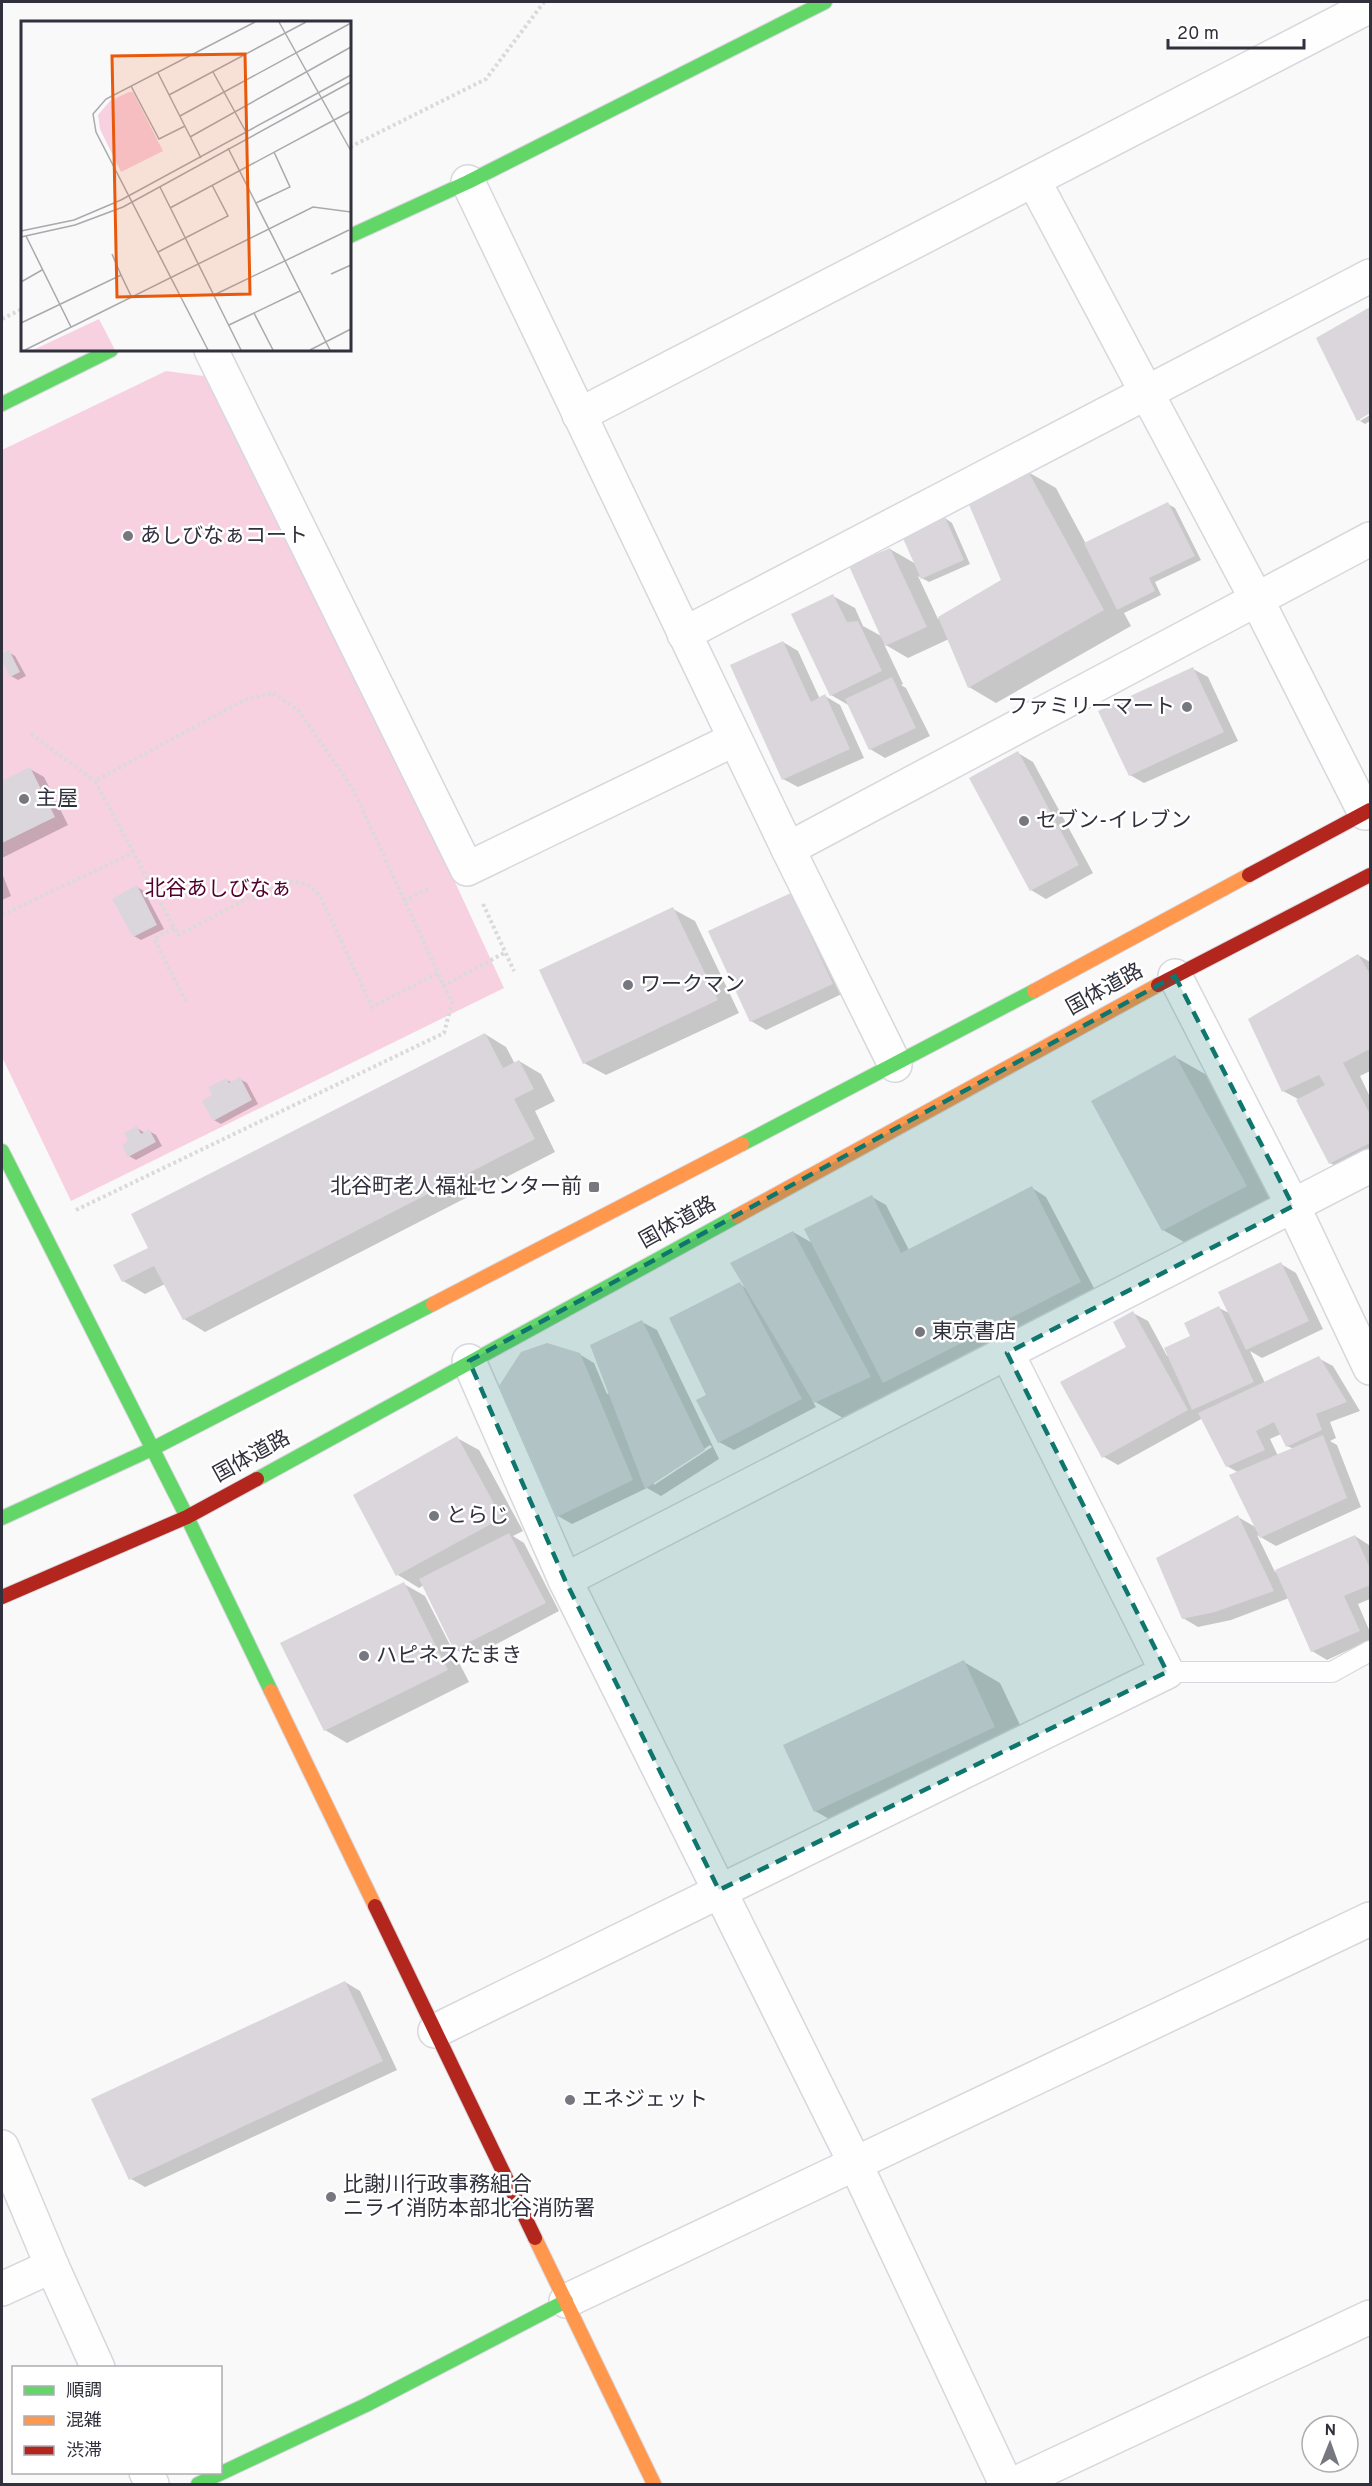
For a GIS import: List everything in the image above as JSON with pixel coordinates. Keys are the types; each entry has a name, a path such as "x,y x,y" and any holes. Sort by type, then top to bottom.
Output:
{"main road":[{"path":"351,236 468,182 825,2"},
{"path":"2,404 109,351"},
{"name":"国体道路","path":"2,1518 152,1449 895,1065 1368,812"},
{"name":"国体道路","path":"2,1597 80,1565 187,1516 1176,976 1371,875"},
{"path":"2,1151 187,1516 654,2484"},
{"path":"222,2473 366,2405 566,2301"},
{"path":"198,2484 219,2474"}],"street":[{"path":"579,415 1371,6"},
{"path":"1034,181 1368,812"},
{"path":"468,182 684,634 895,1065"},
{"path":"684,634 1371,276"},
{"path":"211,351 467,869 735,739"},
{"path":"788,849 1371,539"},
{"path":"1176,976 1293,1206 1371,1368"},
{"path":"565,1580 1371,1166"},
{"path":"435,2031 1167,1672 1007,1353"},
{"path":"469,1361 565,1580 855,2163 1006,2484"},
{"path":"566,2301 1371,1919"},
{"path":"2,2147 98,2366"},
{"path":"2,2289 52,2266"},
{"path":"1014,2484 1371,2317"}],"lane":[{"path":"1167,1672 1332,1672 1371,1652"}],"path":[{"path":"351,146 486,79 544,2"},
{"path":"2,319 21,310"},
{"path":"40,1227 444,1033 452,1002 353,789 299,711 273,693 244,700 95,780"},
{"path":"31,734 95,780 178,935 283,880 309,885 321,898 372,1006 438,973"},
{"path":"2,915 133,853"},
{"path":"467,869 514,971"},
{"path":"174,928 154,939 186,1002"},
{"path":"443,986 506,952"}],"highlighted area":[{"path":"1175,976 1293,1206 1007,1353 1167,1672 719,1890 565,1580 469,1361"}],"green space":[{"name":"北谷あしびなぁ","path":"166,371 204,376 455,882 504,988 71,1201 2,1057 2,450"}],"building":[{"path":"1370,307 1370,413 1357,421 1316,338"},
{"path":"1028,471 1104,610 968,688 938,617 1001,580 967,500"},
{"path":"1168,502 1195,556 1149,578 1155,591 1117,610 1084,543"},
{"path":"945,517 964,560 921,579 902,536"},
{"path":"890,548 927,627 885,646 849,566"},
{"path":"833,594 847,622 858,621 882,671 830,696 791,614"},
{"path":"783,641 811,702 825,694 850,749 782,780 730,665"},
{"path":"9,650 20,672 10,677 2,660 2,654"},
{"path":"1193,667 1224,732 1129,776 1098,711"},
{"path":"892,677 916,728 869,750 845,699"},
{"name":"セブン-イレブン","path":"1018,751 1079,865 1030,891 969,778"},
{"name":"主屋","path":"30,767 55,817 2,843 2,781"},
{"path":"137,885 157,925 133,937 112,899"},
{"path":"791,893 833,984 750,1022 708,931"},
{"name":"ワークマン","path":"673,907 718,1000 583,1064 539,970"},
{"path":"1358,954 1370,974 1370,1049 1343,1063 1370,1114 1370,1143 1329,1164 1296,1100 1325,1085 1319,1075 1282,1092 1248,1019"},
{"path":"485,1033 503,1068 519,1060 534,1089 514,1099 535,1139 183,1320 154,1266 122,1282 113,1265 148,1248 131,1214"},
{"path":"1175,1055 1247,1186 1162,1231 1091,1101"},
{"path":"240,1077 252,1100 213,1121 202,1101 212,1095 208,1087 227,1078 229,1083"},
{"path":"137,1126 141,1134 149,1129 156,1142 128,1157 122,1145 128,1141 124,1133"},
{"name":"東京書店","path":"1032,1186 1081,1282 883,1383 804,1229 872,1195 901,1253"},
{"path":"793,1231 871,1377 814,1403 730,1263"},
{"path":"1281,1262 1309,1321 1246,1350 1218,1292"},
{"path":"740,1282 802,1399 718,1443 696,1400 706,1395 669,1318"},
{"path":"1219,1306 1254,1382 1192,1410 1164,1348 1190,1336 1184,1323"},
{"path":"1133,1311 1188,1410 1102,1458 1060,1382 1126,1347 1113,1322"},
{"path":"642,1320 705,1450 645,1489 590,1345"},
{"path":"547,1343 580,1353 633,1480 557,1517 499,1386 521,1352"},
{"path":"1319,1356 1347,1402 1316,1414 1322,1430 1286,1447 1274,1422 1256,1431 1265,1450 1226,1467 1198,1413"},
{"path":"1323,1435 1347,1498 1260,1538 1229,1475"},
{"path":"457,1436 502,1518 396,1576 353,1495"},
{"path":"1238,1515 1274,1591 1215,1612 1182,1619 1156,1558"},
{"path":"509,1533 546,1603 454,1650 419,1579"},
{"path":"1355,1535 1370,1568 1370,1585 1344,1596 1360,1631 1311,1652 1275,1570"},
{"name":"ハピネスたまき","path":"404,1582 448,1670 324,1731 280,1643"},
{"path":"964,1660 995,1727 814,1812 783,1745"},
{"path":"345,1981 383,2061 129,2180 91,2099"}],"traffic: fast":[{"path":"351,236 468,182 825,2"},
{"path":"2,404 109,351"},
{"path":"742,1144 1034,991"},
{"path":"2,1151 187,1517 271,1691"},
{"path":"257,1479 737,1216"},
{"path":"2,1518 152,1449 433,1304"},
{"path":"222,2473 366,2405 566,2301"},
{"path":"198,2484 219,2474"}],"traffic: slow":[{"path":"1034,991 1249,875"},
{"path":"737,1216 1158,985"},
{"path":"433,1304 742,1144"},
{"path":"271,1691 375,1906"},
{"path":"535,2238 654,2484"}],"traffic: jam":[{"path":"1249,875 1370,810"},
{"path":"1158,985 1370,875"},
{"path":"2,1597 187,1517 257,1479"},
{"path":"375,1906 535,2238"}],"place":[{"name":"あしびなぁコート","path":"128,536"},
{"name":"ファミリーマート","path":"1187,707"},
{"name":"主屋","path":"24,799"},
{"name":"セブン-イレブン","path":"1024,821"},
{"name":"ワークマン","path":"628,985"},
{"name":"北谷町老人福祉センター前","path":"594,1187"},
{"name":"東京書店","path":"920,1332"},
{"name":"とらじ","path":"434,1516"},
{"name":"ハピネスたまき","path":"364,1656"},
{"name":"エネジェット","path":"570,2100"},
{"name":"比謝川行政事務組合 ニライ消防本部北谷消防署","path":"331,2197"}]}
